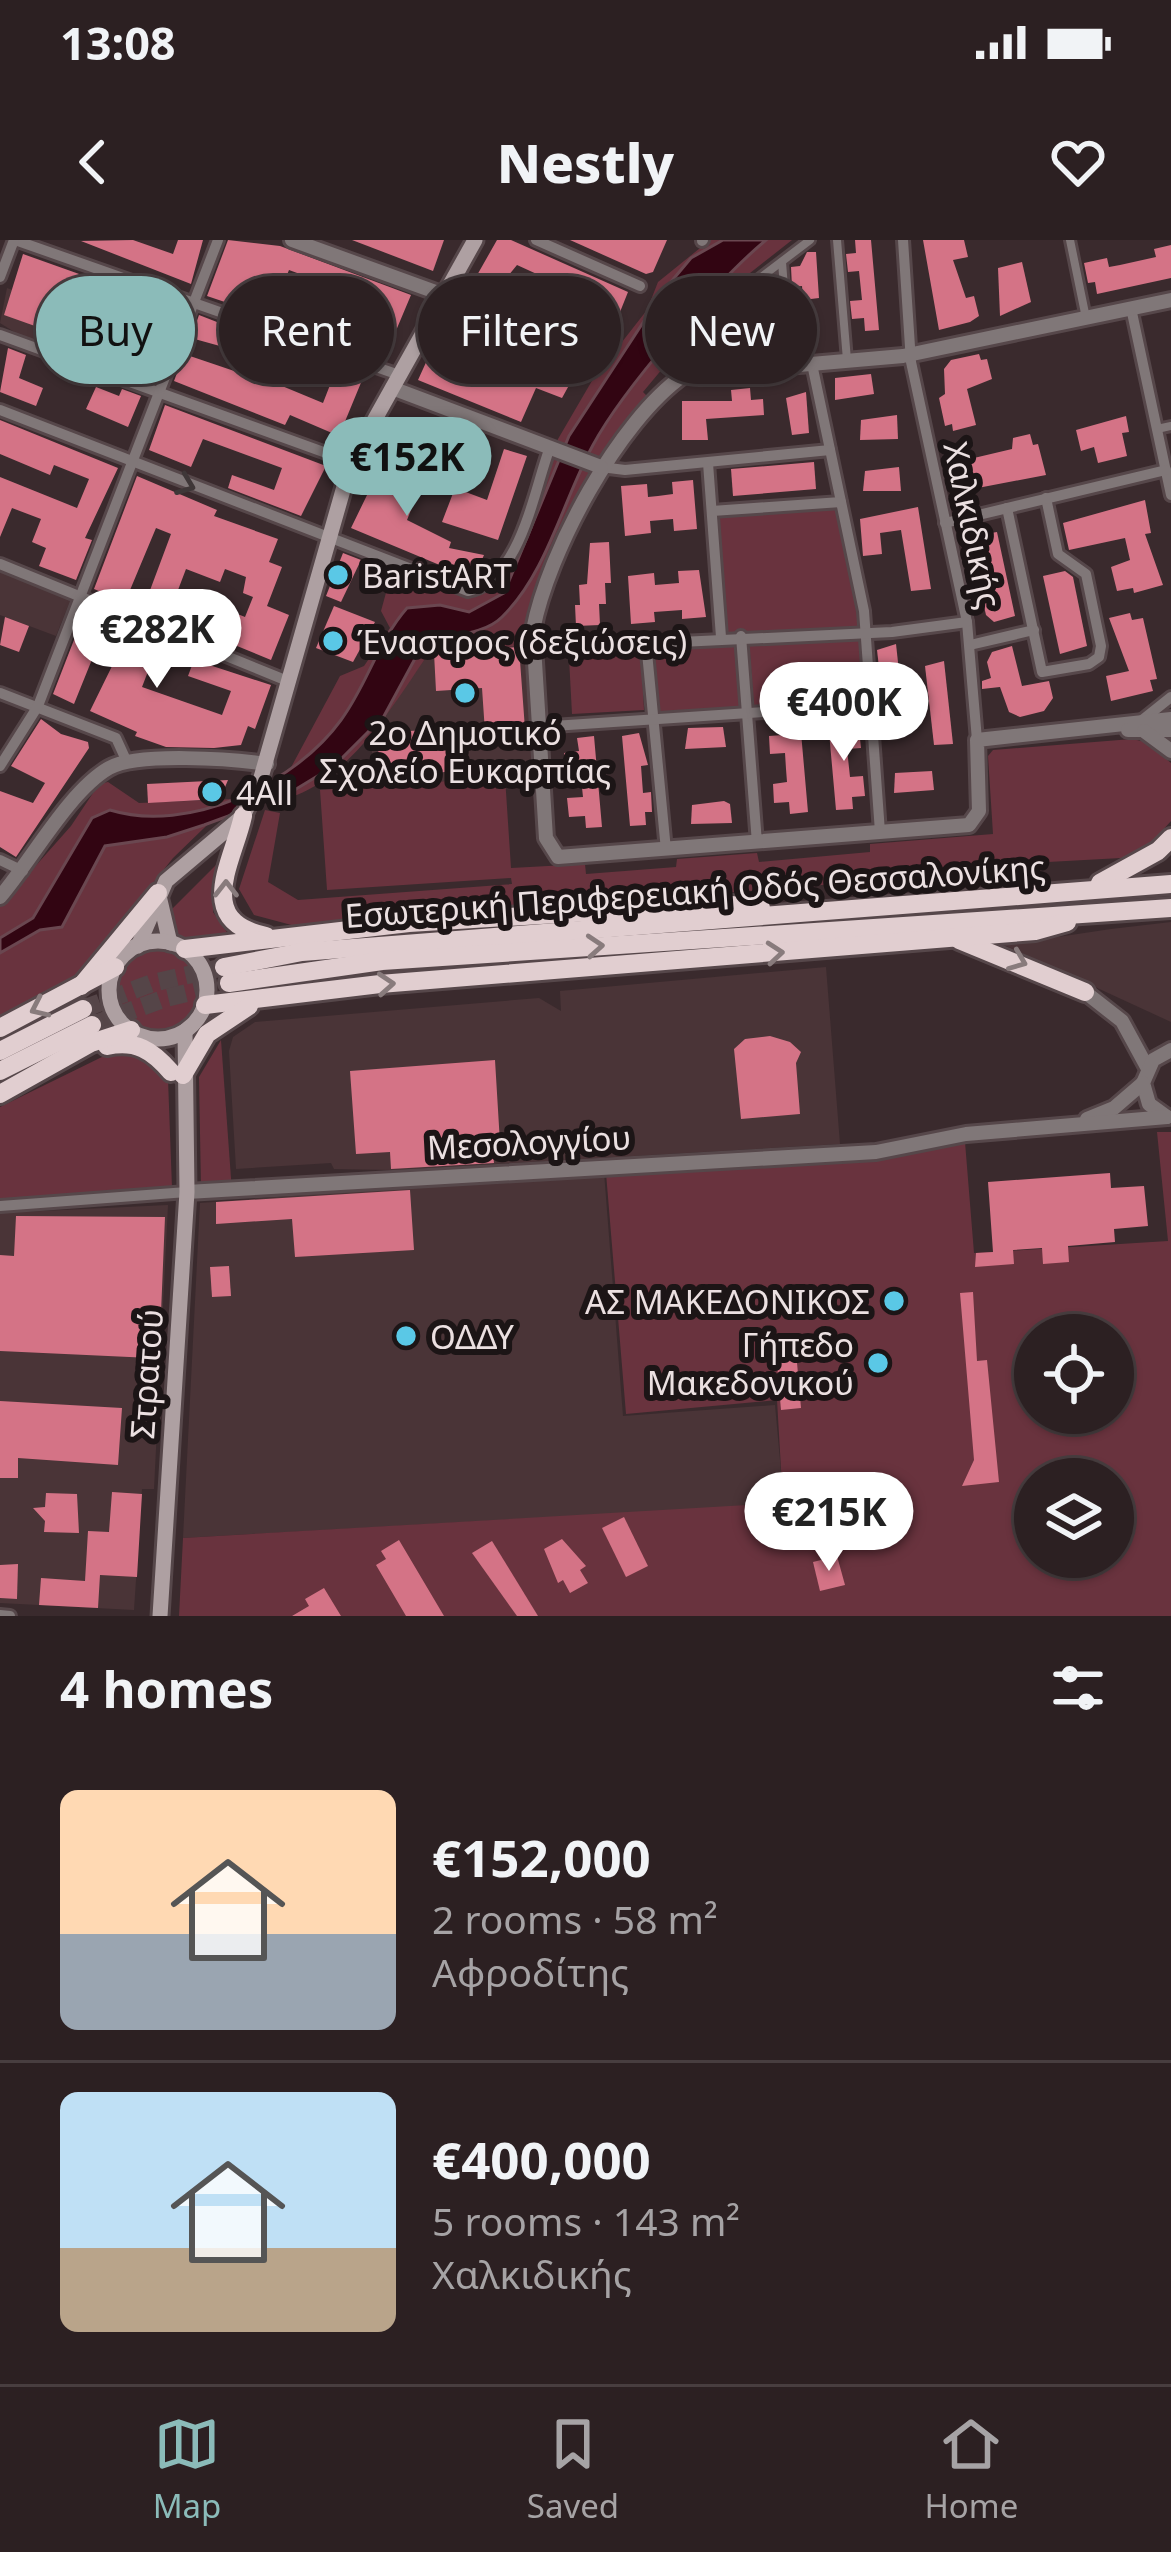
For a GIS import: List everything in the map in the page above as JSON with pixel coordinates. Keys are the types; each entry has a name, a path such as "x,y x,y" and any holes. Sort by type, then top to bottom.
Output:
{"highway":[{"path":"243,816 224,877 226,910 244,929 271,937"},
{"path":"1083,891 1139,864 1171,838"},
{"name":"Εσωτερική Περιφερειακή Οδός Θεσσαλονίκης","path":"1171,884 302,952 226,975 1171,908"},
{"path":"0,1051 84,1008 158,893"},
{"path":"177,946 721,904 807,914"},
{"path":"205,1005 1046,929 1094,913"},
{"path":"949,937 1008,956 1085,992"},
{"path":"0,1071 84,1008 115,967"},
{"path":"63,1060 134,1043 177,1073 218,1024 270,998"},
{"path":"0,1028 84,1008"},
{"path":"0,1094 100,1039 140,1034"}],"main road":[{"path":"454,276 475,240"},
{"path":"158,893 177,946 204,974 205,1005 185,1030 140,1034 111,1002 115,967 138,946 158,893 176,869 243,816 260,781 351,462 418,341"},
{"path":"138,946 177,946"},
{"name":"Στρατού","path":"177,1073 185,1030"},
{"name":"Στρατού","path":"140,1034 163,1049 177,1073 188,1136 160,1616"}],"street":[{"path":"2,269 15,240 119,276"},
{"path":"195,299 218,240"},
{"path":"292,240 418,286"},
{"path":"536,240 640,286"},
{"path":"763,276 810,240"},
{"path":"837,240 848,361"},
{"path":"1070,240 1086,318"},
{"name":"Χαλκιδικής","path":"880,832 976,821 977,740 970,645 910,355 906,241"},
{"path":"782,262 783,276"},
{"path":"817,364 910,355 1171,299"},
{"path":"195,302 396,381 551,451 601,467 625,470 830,450"},
{"path":"1131,308 1171,494"},
{"path":"0,335 351,462"},
{"path":"0,764 38,706 161,384"},
{"path":"674,384 601,467 540,598 533,649 552,854 666,850 880,832 866,630 816,384"},
{"path":"0,410 468,591 480,588 506,566 551,451"},
{"path":"1157,429 1171,426"},
{"path":"708,463 721,638"},
{"path":"945,523 1166,470"},
{"path":"1007,508 1042,673 1089,664 1100,654 1086,574 1058,554 1046,498"},
{"path":"712,512 841,502"},
{"path":"0,564 290,682"},
{"path":"533,649 892,632 967,622"},
{"path":"970,645 1034,630"},
{"path":"741,636 757,842"},
{"path":"646,642 666,850"},
{"path":"0,693 116,738 127,762"},
{"path":"1140,727 1171,697"},
{"path":"538,727 871,704"},
{"path":"1140,727 1171,719"},
{"path":"1140,727 1171,751"},
{"path":"977,740 1140,727 1171,730"},
{"path":"0,897 84,790 106,770 127,762 267,764"},
{"path":"0,860 23,871"},
{"path":"1085,992 1122,1022 1145,1075 1149,1104 1169,1117"},
{"name":"Μεσολογγίου","path":"1060,1127 1114,1108 1170,1050"},
{"name":"Μεσολογγίου","path":"0,1206 876,1151 958,1135 1169,1117"},
{"path":"0,1616 10,1616"}],"shaded area":[{"path":"710,240 792,240 746,276 665,276"},
{"path":"723,240 766,240 728,276 676,276 691,258"},
{"path":"7,288 36,298 36,345 0,323"},
{"path":"645,313 645,384 650,384 643,392 650,399 598,462 529,623 527,646 431,650 384,719 344,763 298,794 273,801 340,676 364,666 390,628 381,611 393,567 468,596 499,584 508,575 558,439 590,384 621,384 621,343"},
{"path":"645,320 645,371 593,445 543,558 502,617 475,631 424,642 384,716 334,766 288,794 167,837 105,846 62,927 40,930 0,953 0,938 33,918 92,818 110,810 140,816 205,809 268,783 321,744 341,720 407,608 440,605 469,612 504,593 569,436 603,384 621,384 621,356"},
{"path":"841,502 866,630 721,637 712,511"},
{"path":"0,572 71,599 56,636 0,615"},
{"path":"860,633 865,700 754,708 749,641"},
{"path":"737,642 742,710 657,716 652,647"},
{"name":"2ο Δημοτικό Σχολείο Ευκαρπίας","path":"527,646 535,775 374,786 371,736 431,650"},
{"path":"641,653 644,710 572,714 569,658"},
{"path":"1132,739 1146,742 1171,763 1171,821 1143,852 1121,858 942,868 885,880 299,927 254,915 239,889 265,810 280,813 268,882 298,900 512,884 511,878 327,890 320,790 505,777 511,868 585,864 586,874 676,867 677,859 757,853 759,862 870,852 870,844 993,834 988,756 993,750"},
{"path":"108,782 139,803 234,799 173,858 78,977 0,1019 0,906 71,826 99,784"},
{"path":"220,861 213,912 231,938 196,947 174,931 172,909"},
{"path":"1171,922 1171,1022 1004,945 1111,929"},
{"path":"158,949 187,961 199,990 187,1019 158,1031 129,1019 117,990 129,961"},
{"path":"826,967 840,1144 391,1170 334,1169 331,1163 236,1169 229,1051 233,1037 255,1022 539,998 561,1011 560,991"},
{"path":"221,1040 232,1192 201,1188 199,1077"},
{"path":"134,1049 168,1079 172,1188 0,1201 0,1107 106,1055"},
{"path":"1157,1132 1171,1132 1171,1616 179,1616 183,1538 783,1503 777,1400 626,1414 606,1173 879,1156 965,1142 974,1253 1168,1241"},
{"name":"ΟΔΔΥ","path":"604,1172 623,1416 775,1405 784,1504 183,1538 200,1203"},
{"path":"168,1205 154,1489 142,1489 134,1610 0,1603 0,1213"}],"building":[{"path":"133,240 173,254 178,240 203,240 193,276 171,276 81,241"},
{"path":"228,240 280,246 360,276 305,276 289,270 287,276 219,276 219,300 207,296"},
{"path":"352,240 444,240 433,271"},
{"path":"497,240 511,240 592,276 541,276 517,265 508,276 477,276"},
{"path":"570,240 667,240 653,272 646,274"},
{"path":"855,240 871,240 879,330 865,331 864,318 852,319 850,301 862,300 859,271 848,272 846,254 856,253"},
{"path":"923,240 964,240 968,257 953,260 966,298 974,296 979,316 970,322 939,330"},
{"path":"1171,245 1171,278 1097,294 1095,282 1088,283 1084,263 1107,258 1109,267 1120,265 1156,257 1154,249"},
{"path":"807,252 816,252 819,298 817,276 791,276 791,267 800,266"},
{"path":"23,254 85,276 36,276 36,326 4,315"},
{"path":"1022,262 1031,302 1000,316 998,268"},
{"path":"394,289 411,295 394,335"},
{"path":"199,315 219,323 219,346 195,339"},
{"path":"8,348 26,355 19,378 43,388 36,406 0,392"},
{"path":"979,354 981,360 987,359 992,379 967,389 976,425 953,431 952,424 945,426 939,398 945,394 944,369 951,360"},
{"path":"195,358 219,366 219,384 277,384 323,403 328,384 360,384 339,436 290,415 285,425 182,384 195,384"},
{"path":"871,374 874,394 835,400 835,378"},
{"path":"428,384 570,384 562,398 536,388 521,422"},
{"path":"96,387 119,396 122,389 141,396 128,427 86,409"},
{"path":"750,388 751,400 763,399 764,415 706,419 708,440 682,440 682,401 732,401 731,390"},
{"path":"806,392 809,433 792,435 786,398"},
{"path":"165,405 326,466 301,516 228,488 232,475 274,490 282,468 203,439 191,467 149,450"},
{"path":"897,415 898,439 860,440 861,420"},
{"path":"1126,416 1129,432 1122,433 1127,456 1098,463 1094,447 1081,451 1076,430"},
{"path":"0,420 118,468 85,538 92,540 76,580 39,566 46,548 32,542 41,519 12,508 0,537 0,477 77,508 89,479 54,465 50,475 0,454"},
{"path":"1030,434 1033,445 1038,444 1046,475 962,491 957,462 1012,449 1013,438"},
{"path":"504,449 527,456 498,540 442,522 455,488 487,500"},
{"path":"386,456 426,472 407,520 451,542 449,548 484,555 477,571 469,568 466,576 351,528"},
{"path":"814,462 816,489 733,496 731,469"},
{"path":"899,467 901,491 863,491 865,471"},
{"path":"137,476 217,510 214,516 278,539 269,562 282,567 267,606 289,615 271,660 176,621 179,613 146,601 171,534 156,528 125,602 94,589","holes":["186,569 220,582 225,569 246,577 243,593 253,597 245,617 178,590"]},
{"path":"693,480 697,529 674,531 673,519 650,521 651,533 625,536 621,486 647,484 648,497 673,494 672,482"},
{"path":"1145,500 1151,533 1145,534 1163,585 1134,593 1133,588 1117,591 1111,567 1130,560 1125,538 1069,550 1063,523"},
{"path":"918,507 931,589 911,591 901,530 880,533 882,554 863,556 860,519"},
{"path":"997,532 1015,616 994,622 986,615 970,546 979,535"},
{"path":"609,542 611,583 605,583 606,604 599,604 600,625 576,626 575,605 580,605 579,585 587,584 590,543"},
{"path":"343,553 361,560 341,602 326,596"},
{"path":"699,570 706,617 682,619 682,610 654,612 655,622 631,624 628,576 654,573 655,585 679,583 678,571"},
{"path":"1065,571 1073,577 1087,646 1060,654 1043,576"},
{"path":"334,606 375,622 353,662 316,648"},
{"path":"86,609 159,643 142,687 222,715 231,691 188,676 194,660 271,685 255,729 248,726 241,745 214,748 166,747 135,736 137,732 90,711 115,660 95,652 74,704 53,694"},
{"path":"1130,613 1132,620 1143,618 1157,679 1150,680 1153,691 1111,701 1106,676 1129,671 1109,618"},
{"path":"5,617 29,626 19,652 0,645"},
{"path":"896,644 905,726 886,728 877,650"},
{"path":"1012,646 1022,686 1049,681 1053,698 1044,711 1020,717 1009,712 1000,687 982,689 982,681 991,678 987,662 992,652"},
{"path":"519,647 525,729 485,732 482,688 436,691 434,653"},
{"path":"944,661 953,744 934,745 925,666"},
{"path":"845,717 846,731 859,729 861,748 847,749 850,777 863,776 865,796 852,797 853,809 836,810 828,721"},
{"path":"41,719 61,734 88,742 89,748 16,857 0,847 0,791 33,803 45,783 11,766"},
{"path":"800,721 808,812 790,814 789,802 774,803 773,784 787,782 785,753 770,754 769,736 783,735 782,722"},
{"path":"723,727 726,747 685,749 688,728"},
{"path":"457,730 460,770 359,783 357,762 379,760 377,733"},
{"path":"639,733 648,765 641,766 643,793 651,792 652,812 645,812 646,825 630,826 622,736"},
{"path":"594,736 602,827 586,828 585,816 569,817 567,798 583,797 580,769 566,771 564,753 579,751 577,738"},
{"path":"932,771 934,790 894,793 895,773"},
{"path":"228,780 220,799 148,803 147,784"},
{"path":"730,804 732,823 691,824 692,805"},
{"path":"770,1036 790,1042 801,1052 796,1063 800,1114 741,1119 734,1049 745,1039"},
{"path":"495,1060 500,1143 492,1144 494,1163 391,1169 390,1152 356,1154 350,1071"},
{"path":"1110,1173 1111,1188 1144,1186 1148,1226 1114,1229 1115,1242 1068,1246 1069,1262 1043,1264 1042,1248 1013,1250 1014,1264 975,1267 976,1253 993,1252 988,1182"},
{"path":"410,1190 414,1250 295,1257 292,1219 216,1224 216,1202"},
{"path":"16,1216 165,1217 161,1313 153,1312 151,1358 0,1351 0,1255 14,1256"},
{"path":"229,1266 231,1296 212,1297 210,1267"},
{"path":"973,1292 977,1361 987,1360 999,1482 962,1486 974,1460 960,1293"},
{"path":"795,1340 801,1408 781,1410 775,1342"},
{"path":"0,1401 122,1408 118,1465 18,1458 18,1478 0,1478"},
{"path":"112,1492 142,1494 137,1577 100,1575 98,1608 39,1605 41,1578 85,1581 88,1531 109,1532"},
{"path":"46,1493 77,1494 79,1533 44,1532 45,1521 33,1508 45,1507"},
{"path":"624,1517 648,1566 626,1577 602,1528"},
{"path":"562,1539 586,1566 580,1570 588,1583 570,1593 563,1580 558,1583 544,1549"},
{"path":"399,1540 444,1616 406,1616 376,1565 386,1559 381,1551"},
{"path":"492,1541 538,1616 517,1616 472,1553"},
{"path":"837,1556 845,1585 820,1591 813,1562"},
{"path":"18,1564 17,1599 0,1598 0,1565"},
{"path":"324,1588 341,1616 292,1616 309,1606 305,1599"}],"tunnel":[{"path":"83,1009 152,983 224,967"},
{"path":"92,1025 166,998 229,983"}],"place":[{"name":"BaristART","path":"338,575"},
{"name":"Έναστρος (δεξιώσεις)","path":"333,641"},
{"name":"2ο Δημοτικό Σχολείο Ευκαρπίας","path":"465,693"},
{"name":"4All","path":"212,792"},
{"name":"ΑΣ ΜΑΚΕΔΟΝΙΚΟΣ","path":"894,1301"},
{"name":"ΟΔΔΥ","path":"406,1336"},
{"name":"Γήπεδο Μακεδονικού","path":"878,1363"}]}
